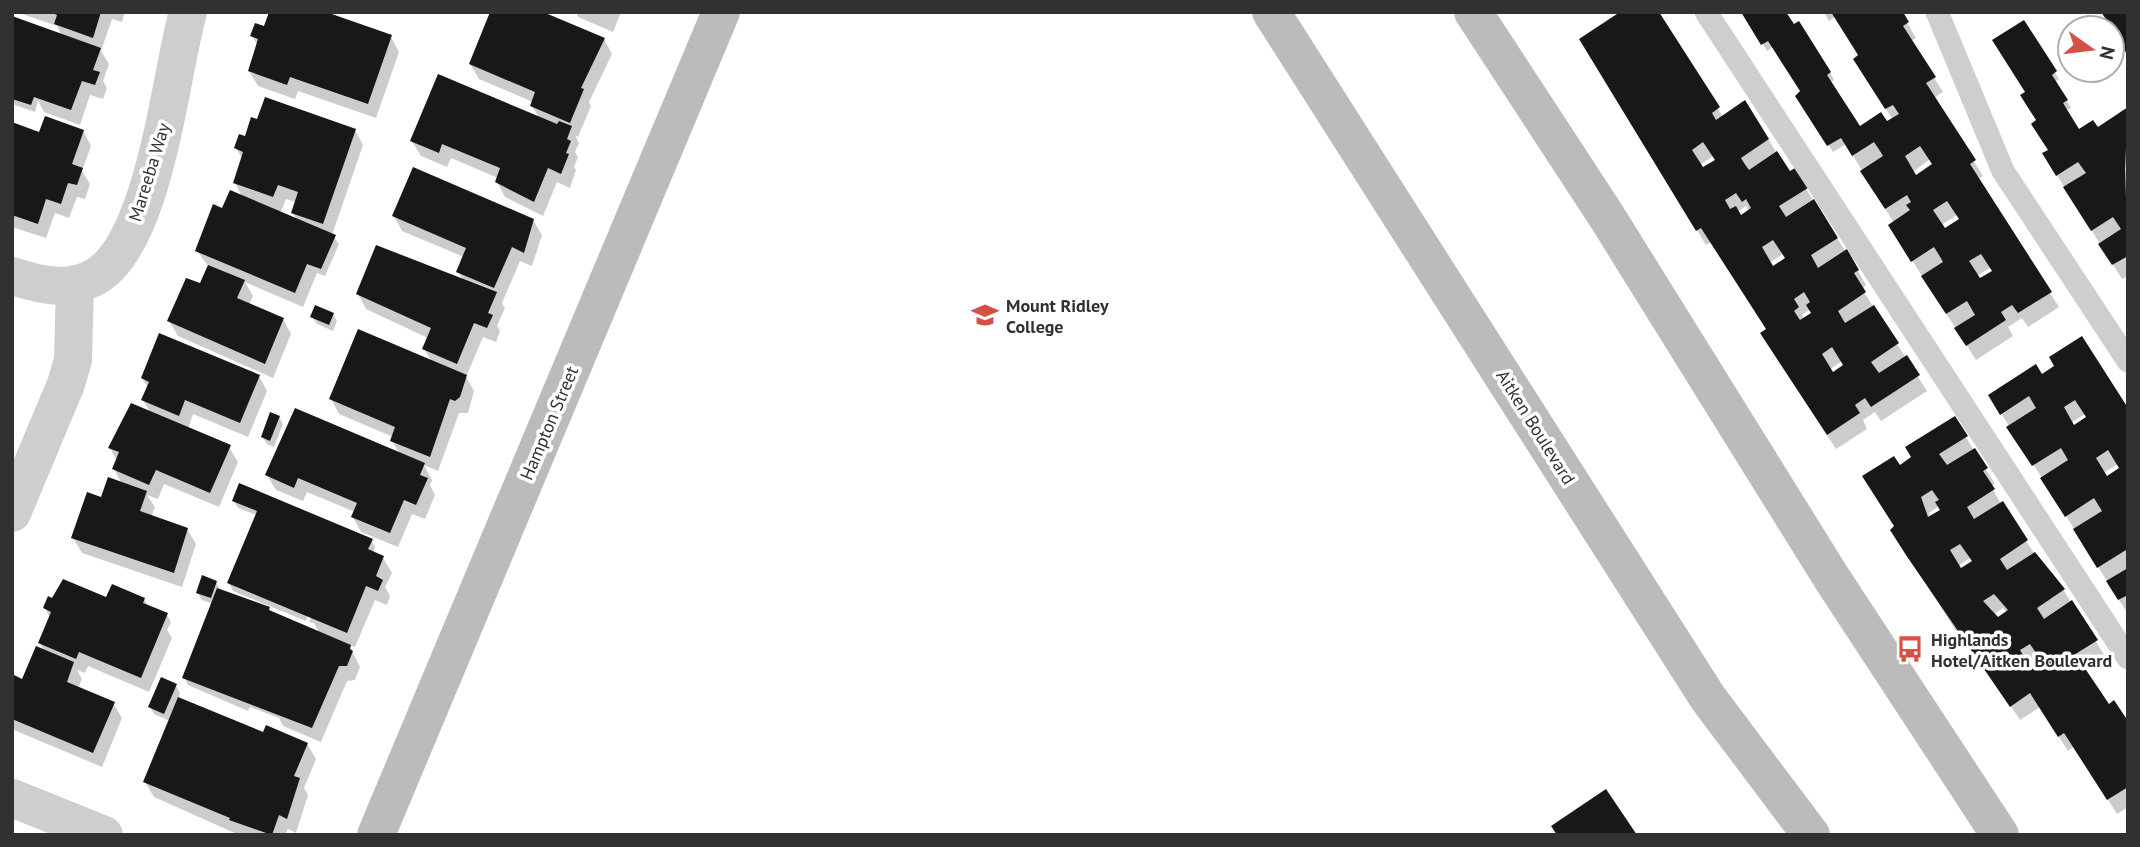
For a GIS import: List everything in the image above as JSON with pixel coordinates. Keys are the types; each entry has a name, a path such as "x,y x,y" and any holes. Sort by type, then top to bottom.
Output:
{"main road":[{"name":"Hampton Street","path":"376,835 721,12"},
{"name":"Aitken Boulevard","path":"1271,12 1708,698 1811,835"},
{"path":"1474,12 1607,217 1830,577 2000,835"}],"street":[{"name":"Mareeba Way","path":"12,275 38,285 75,284 95,277 112,264 141,206 157,154 175,58 188,12"},
{"path":"12,513 70,370 75,332 75,284"},
{"path":"12,799 104,835"}],"lane":[{"path":"1706,12 2128,658"},
{"path":"1937,12 2003,171 2128,361"}],"building":[{"path":"50,12 101,12 93,38 54,24 57,15"},
{"path":"269,12 326,12 392,35 368,104 290,77 287,85 248,71 258,39 250,36 255,23 264,26"},
{"path":"490,12 543,12 605,38 581,88 584,89 570,123 530,106 535,92 469,64"},
{"path":"1620,12 1659,12 1720,107 1712,113 1716,120 1745,100 1769,139 1741,158 1749,170 1777,151 1790,171 1795,168 1808,188 1779,206 1786,217 1814,199 1838,238 1811,255 1818,268 1847,249 1859,270 1854,273 1866,292 1838,311 1845,323 1874,305 1899,343 1871,362 1879,373 1907,355 1920,375 1871,407 1865,398 1855,405 1860,413 1827,435 1760,333 1766,329 1701,228 1696,231 1579,39","holes":["1703,142 1715,160 1703,167 1692,150","1736,193 1742,202 1746,199 1751,208 1741,215 1736,206 1730,209 1725,200","1773,240 1785,258 1773,266 1762,247","1804,292 1810,302 1806,305 1811,313 1800,320 1794,311 1799,307 1794,299","1832,347 1843,365 1833,372 1822,354"]},
{"path":"1741,12 1786,12 1794,24 1799,21 1831,72 1827,75 1860,126 1881,112 1887,121 1899,114 1893,105 1885,109 1853,59 1858,55 1831,12 1903,12 1909,22 1903,26 1936,77 1926,83 1976,160 1970,164 2052,292 2018,313 2012,305 2001,312 2006,320 1966,346 1954,328 1975,315 1967,301 1946,314 1921,276 1943,262 1934,247 1911,262 1888,225 1910,210 1906,205 1911,202 1907,195 1885,209 1860,171 1883,156 1874,142 1852,156 1841,138 1827,146 1795,96 1800,91 1768,41 1761,45","holes":["1920,146 1932,164 1916,175 1905,156","1947,201 1959,219 1945,228 1933,210","1981,254 1992,271 1980,278 1969,261"]},
{"path":"2101,12 2128,12 2128,56 2126,14"},
{"path":"12,16 101,48 93,70 100,72 95,85 82,81 71,110 34,97 31,105 12,99"},
{"path":"2024,20 2056,69 2052,75 2068,100 2063,103 2079,129 2093,120 2098,127 2128,107 2125,169 2128,256 2112,265 2098,244 2121,229 2113,217 2091,231 2063,187 2086,173 2078,162 2056,176 2042,153 2048,150 2031,124 2036,120 2020,95 2025,92 1992,40"},
{"path":"438,74 557,124 559,121 572,126 567,139 571,141 566,153 569,154 561,174 548,168 534,202 495,182 500,168 442,144 439,153 410,141"},
{"path":"265,97 356,129 323,224 291,213 298,192 278,185 273,197 233,183 243,152 234,148 239,134 245,136 251,117 257,119"},
{"path":"45,116 84,130 72,164 83,168 77,185 68,183 61,204 46,199 38,224 12,215 12,122 39,132"},
{"path":"413,167 534,219 524,253 512,247 494,288 456,272 466,248 392,216"},
{"path":"230,190 336,235 321,269 307,264 295,293 195,251 213,204 222,208"},
{"path":"376,245 497,292 488,313 493,315 487,328 474,323 457,364 422,349 431,328 356,294"},
{"path":"208,265 245,280 237,298 284,318 265,364 167,321 186,278 200,283"},
{"path":"315,305 334,313 329,325 310,317"},
{"path":"358,329 467,375 460,397 455,401 450,399 430,457 390,441 395,427 329,399"},
{"path":"159,333 260,375 240,423 185,400 179,416 141,400 149,382 141,378"},
{"path":"2082,336 2128,408 2128,552 2126,550 2097,568 2073,529 2102,511 2094,498 2065,517 2040,478 2068,460 2061,448 2032,466 2006,427 2036,408 2029,396 2000,415 1988,395 2036,364 2042,374 2054,366 2049,357","holes":["2075,400 2086,417 2074,425 2064,407","2108,450 2119,468 2107,476 2096,458"]},
{"path":"131,403 231,445 210,493 156,470 149,485 112,469 119,452 108,448"},
{"path":"295,408 425,463 420,475 428,478 416,505 404,500 390,533 351,517 357,503 298,478 294,488 265,475"},
{"path":"270,412 280,416 270,441 261,437"},
{"path":"1955,416 1968,436 1939,454 1947,465 1975,448 1988,468 1983,471 1995,489 1967,507 1974,519 2003,501 2028,540 2000,559 2007,570 2035,552 2065,589 2037,608 2044,619 2072,600 2098,640 2069,658 2073,665 2080,661 2109,704 2114,700 2128,721 2128,787 2107,800 2064,733 2058,737 2030,693 2010,707 1890,530 1894,526 1862,476 1894,456 1900,465 1911,457 1905,447","holes":["1932,490 1939,500 1935,502 1940,510 1928,517 1921,497","1960,544 1972,561 1961,568 1950,550","1994,594 2008,610 1998,617 1983,601","2030,644 2042,662 2031,669 2020,650"]},
{"path":"108,477 147,491 140,511 188,528 174,573 71,538 87,492 101,497"},
{"path":"239,483 373,539 368,549 384,556 376,576 383,580 378,591 366,586 347,633 227,583 257,511 232,501"},
{"path":"2128,568 2128,595 2118,600 2106,581"},
{"path":"202,575 217,581 211,598 196,593"},
{"path":"63,579 106,597 112,584 145,598 143,603 168,613 141,678 79,652 76,659 38,643 51,612 43,608 48,596 52,598"},
{"path":"217,588 270,607 269,610 351,645 350,649 353,651 347,666 339,666 312,728 182,678"},
{"path":"36,646 74,662 67,682 115,702 93,753 12,719 12,678 14,675 22,679"},
{"path":"161,677 177,684 164,714 148,707"},
{"path":"178,697 263,732 266,725 308,743 294,776 300,778 287,819 279,815 272,835 229,820 230,818 143,782"},
{"path":"1606,789 1637,835 1557,835 1551,826"}],"place":[{"name":"Mount Ridley College","path":"985,315"},
{"name":"Highlands Hotel/Aitken Boulevard","path":"1910,649"}]}
